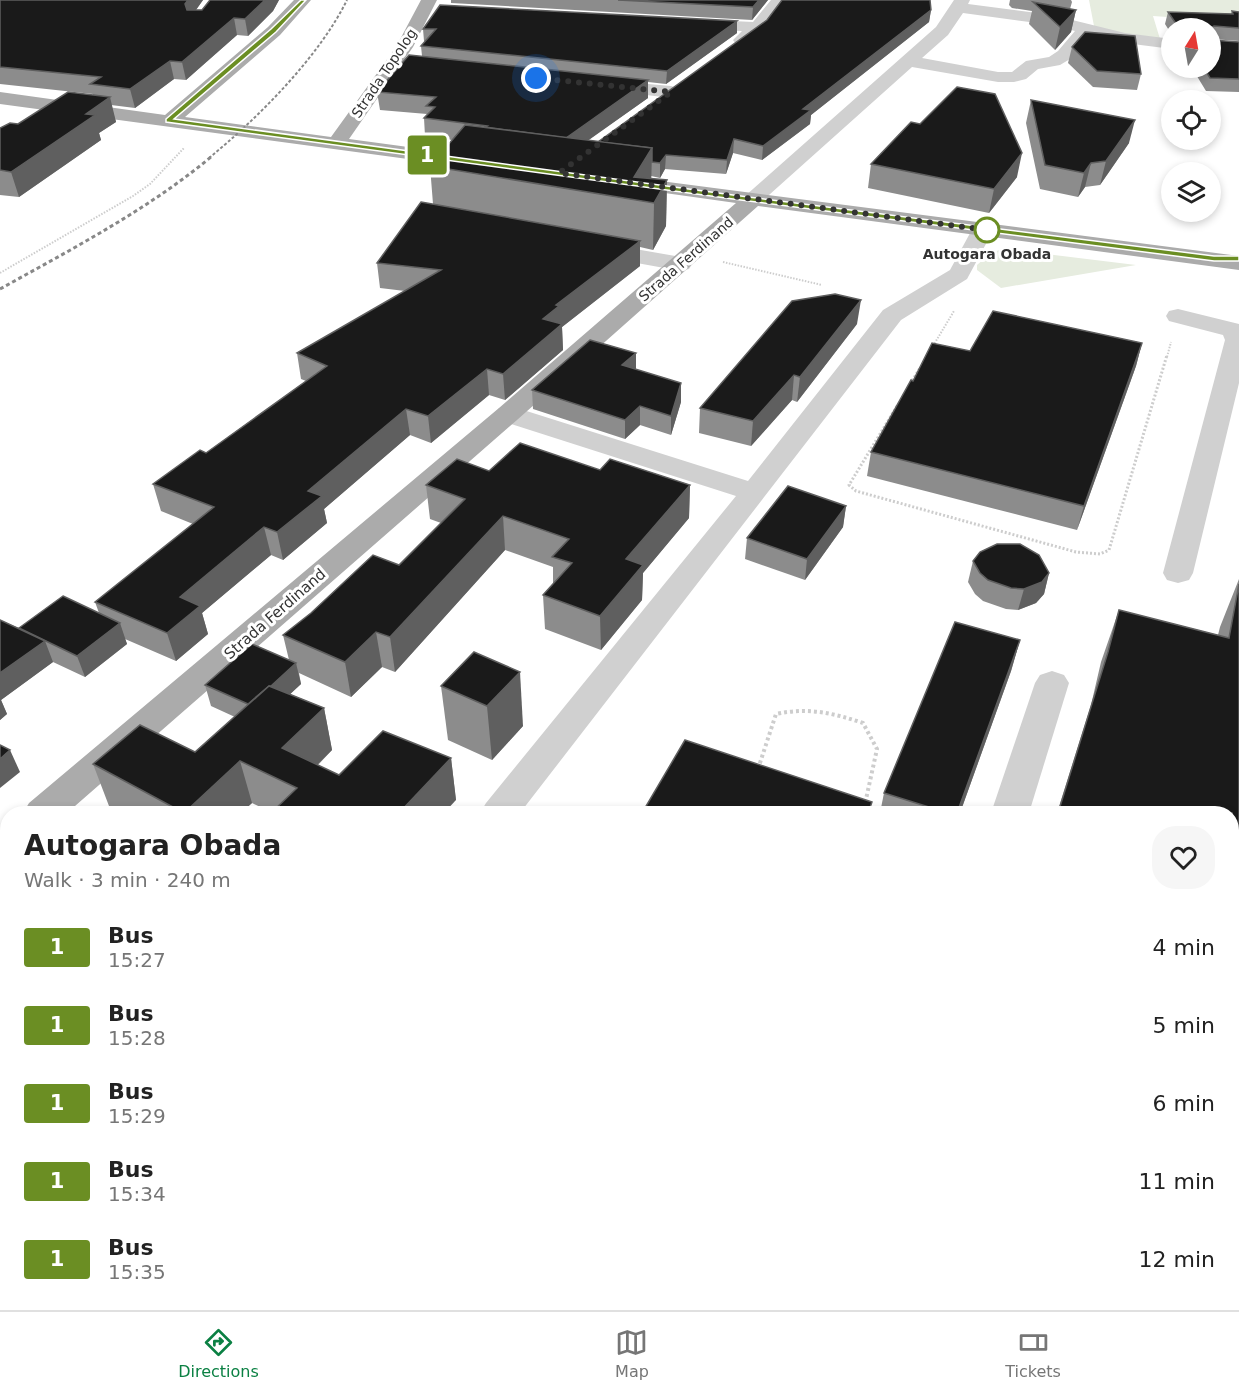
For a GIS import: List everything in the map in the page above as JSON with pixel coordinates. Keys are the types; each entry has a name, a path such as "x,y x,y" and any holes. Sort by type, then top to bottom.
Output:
{"main road":[{"path":"169,120 274,31 303,0"},
{"name":"Strada Topolog","path":"337,143 393,63 427,5"},
{"path":"0,98 500,165"},
{"path":"603,179 1239,263"},
{"name":"Strada Ferdinand","path":"50,806 508,414 752,200"},
{"path":"1214,259 1239,258"}],"street":[{"path":"729,50 759,27 779,0"},
{"path":"960,4 1046,19 1125,38 1161,43"},
{"name":"Strada Ferdinand","path":"752,200 942,31 960,4"},
{"path":"427,5 448,10"},
{"path":"680,23 759,27"},
{"path":"910,61 998,77 1014,77 1032,65 1054,61 1064,55 1085,29"},
{"path":"393,63 413,65"},
{"path":"652,106 690,78"},
{"path":"589,84 671,92"},
{"path":"42,120 63,106"},
{"path":"505,806 892,315 946,285 958,274 983,229"},
{"path":"575,245 686,260"},
{"path":"1178,315 1220,325 1234,331 1237,340 1227,438 1178,573"},
{"path":"508,414 753,492"},
{"path":"1012,806 1052,683"}],"path":[{"path":"0,273 133,196 150,184 187,144"},
{"path":"686,260 822,285"},
{"path":"927,356 957,306"},
{"path":"897,405 849,485 856,491 1076,552 1100,554 1109,550 1178,315"},
{"path":"909,386 921,366"},
{"path":"758,771 776,714 801,708 830,712 863,723 877,749 865,806"}],"shaded area":[{"path":"1089,0 1239,0 1239,22 1221,21 1221,18 1153,16 1160,39 1135,37 1094,26"},
{"path":"1005,249 1136,265 1001,288 977,270 977,265 992,252"}],"building":[{"path":"0,0 188,0 185,4 187,10 202,10 210,0 265,0 245,19 234,18 182,62 170,61 130,89 90,84 101,77 0,67"},
{"path":"618,0 759,0 753,7"},
{"path":"782,0 930,0 931,10 803,109 811,110 763,146 734,139 727,160 666,155 660,163 652,162 652,148 598,142 767,20"},
{"path":"1033,2 1076,10 1060,27"},
{"path":"440,5 737,21 667,71 421,46 436,29 423,29"},
{"path":"1232,11 1239,12 1239,28 1221,27 1221,18 1172,18 1168,12 1233,14"},
{"path":"1085,32 1135,36 1141,74 1097,71 1072,47"},
{"path":"1221,41 1239,42 1239,79 1210,78 1221,78"},
{"path":"409,55 648,80 566,138 424,118 435,107 426,106 436,97 377,92"},
{"path":"957,87 995,94 1022,153 994,189 871,164 911,122 920,124"},
{"path":"68,92 110,97 86,114 95,115 11,172 0,170 0,128 10,123 18,124"},
{"path":"1031,100 1135,120 1106,161 1091,163 1084,173 1045,165"},
{"path":"465,125 652,148 634,177 667,180 654,203 430,166"},
{"path":"421,202 640,241 556,305 559,306 543,319 562,324 503,374 487,369 428,416 406,409 308,491 322,496 277,532 264,527 180,597 200,606 167,633 95,602 214,507 153,484 200,450 206,453 327,366 297,353 441,270 377,263"},
{"path":"835,294 861,300 800,377 794,375 753,421 700,408 792,301"},
{"path":"993,311 1142,343 1084,506 871,452 911,380 913,381 932,343 970,351"},
{"path":"590,340 636,353 622,365 681,383 671,416 640,406 625,420 532,390"},
{"path":"520,443 600,470 610,459 690,485 626,559 643,565 600,616 543,595 572,563 552,557 569,539 503,516 390,637 376,632 345,662 283,635 311,613 373,555 399,565 465,499 426,485 457,459 489,471"},
{"path":"788,486 846,506 807,559 747,538"},
{"path":"997,544 1020,544 1039,555 1049,573 1042,582 1024,589 1011,588 988,580 980,573 973,561 980,552"},
{"path":"1239,584 1239,806 1060,806 1119,610 1229,638"},
{"path":"63,596 120,623 77,656 19,628"},
{"path":"0,620 45,641 0,673"},
{"path":"955,622 1020,640 960,806 926,806 884,793"},
{"path":"252,644 296,663 248,704 205,685"},
{"path":"474,652 520,672 487,706 441,686"},
{"path":"269,686 324,708 282,748 339,775 383,731 451,758 406,806 278,806 297,788 240,761 192,806 171,806 93,764 140,725 195,752"},
{"path":"685,740 872,802 871,806 646,806"},
{"path":"0,745 10,750 0,759"}],"railway":[{"path":"209,158 286,85 321,43 347,0"},
{"path":"0,289 135,212 211,157"}],"bus line":[{"name":"1","path":"303,0 274,31 169,120 733,197 1214,259 1239,258"}],"place":[{"name":"Autogara Obada","path":"987,230"}],"route":[{"path":"536,78 671,92 559,173 987,230"}]}
